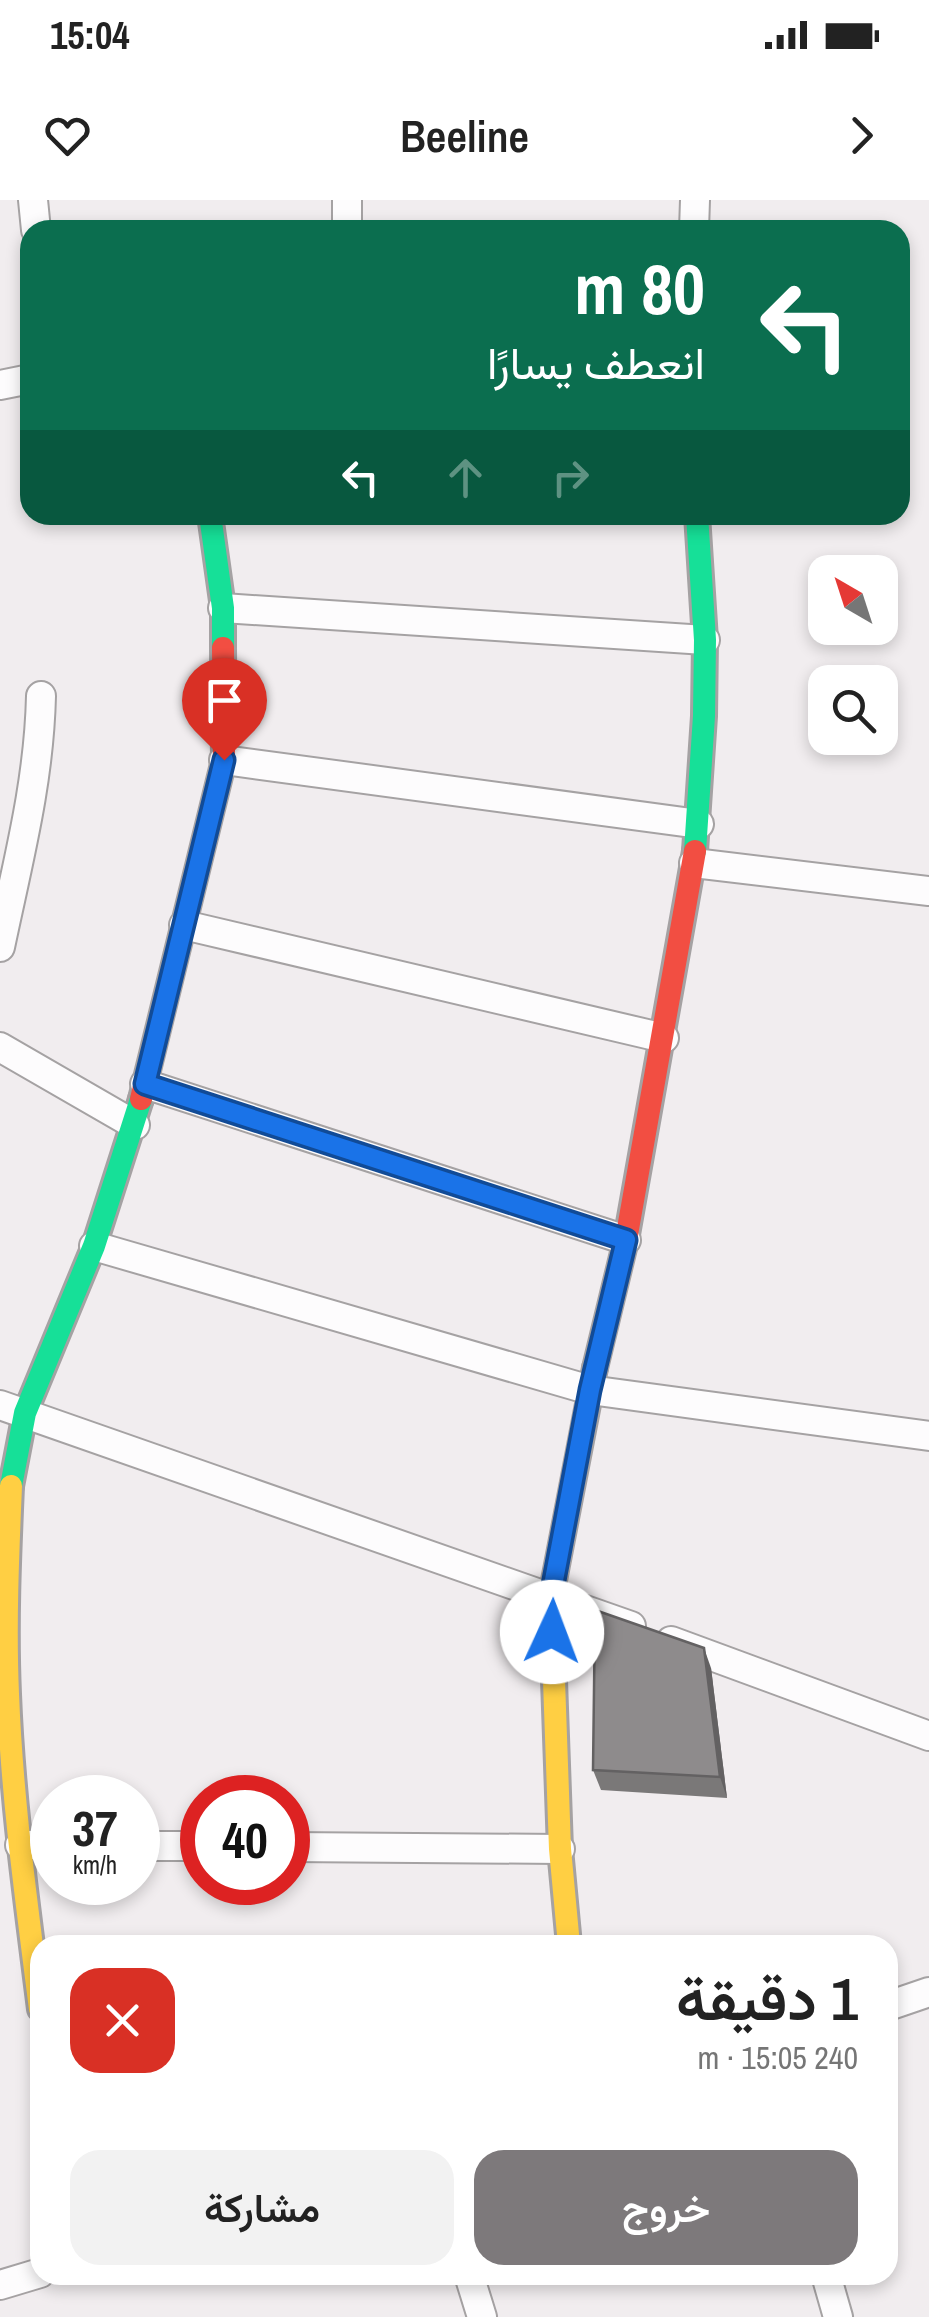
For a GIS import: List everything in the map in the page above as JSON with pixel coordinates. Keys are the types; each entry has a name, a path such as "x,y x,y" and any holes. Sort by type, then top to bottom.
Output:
{"street":[{"path":"31,1935 8,1697 6,1590 13,1409 94,1246 135,1125 224,760 222,608 211,525"},
{"path":"568,1935 560,1848 551,1596 590,1390 626,1240 694,864 699,824 705,640 698,525"},
{"path":"222,608 705,640"},
{"path":"0,946 40,752 40,696"},
{"path":"224,760 699,824"},
{"path":"694,864 929,891"},
{"path":"184,925 664,1038"},
{"path":"0,1047 135,1125"},
{"path":"145,1084 626,1240"},
{"path":"94,1246 590,1390 929,1436"},
{"path":"13,1409 551,1596 929,1736"},
{"path":"20,1845 30,1845"},
{"path":"310,1847 560,1848"},
{"path":"898,2003 929,1992"},
{"path":"0,2286 30,2276"},
{"path":"472,2285 482,2317"},
{"path":"829,2285 838,2317"}],"building":[{"path":"595,1610 704,1648 720,1777 593,1770"}],"traffic: fast":[{"path":"211,525 223,608 223,648"},
{"path":"695,851 705,640 698,525"},
{"path":"11,1486 25,1413 94,1246 141,1099"}],"traffic: slow":[{"path":"568,1935 560,1849 551,1596 595,1368"},
{"path":"11,1486 7,1668 31,1935"}],"traffic: jam":[{"path":"141,1099 224,760 223,648"},
{"path":"595,1368 626,1240 695,851"}],"route":[{"path":"224,760 145,1084 626,1240 590,1390 551,1596 552,1632"}]}
